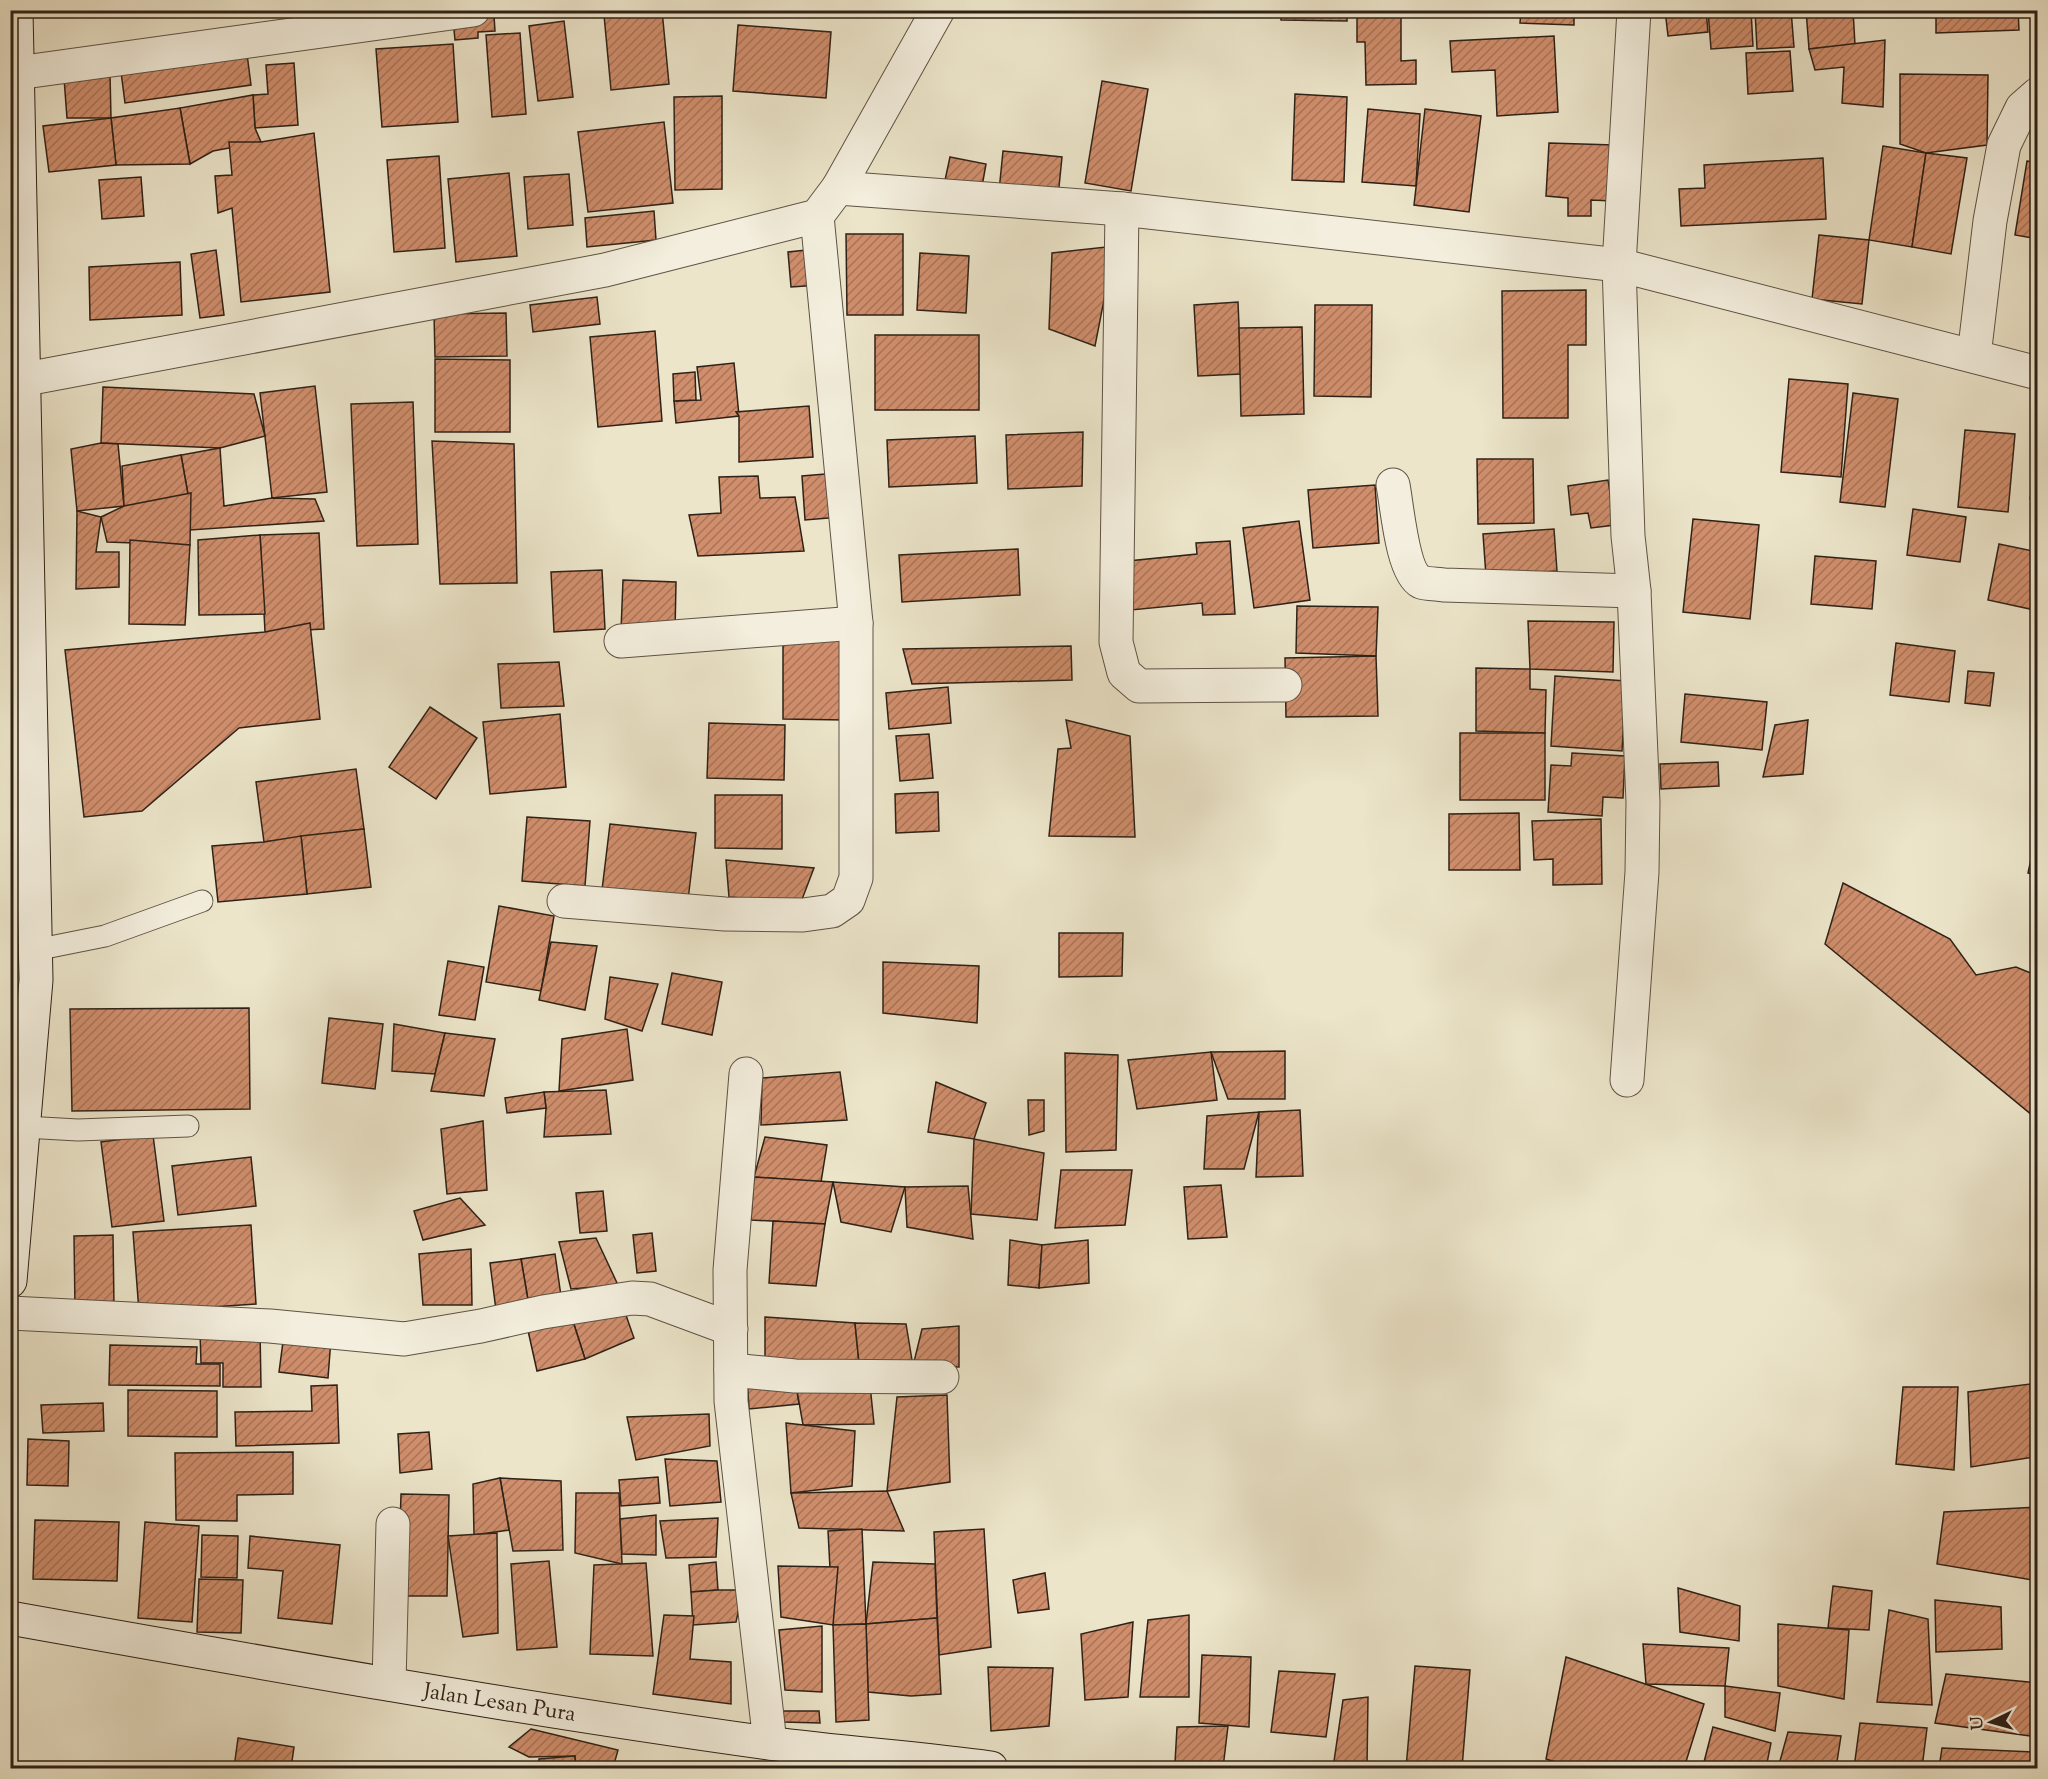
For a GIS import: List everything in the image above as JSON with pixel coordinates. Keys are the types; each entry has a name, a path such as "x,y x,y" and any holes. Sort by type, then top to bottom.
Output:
{"street":[{"path":"10,1281 36,980 17,382 16,10"},
{"path":"17,73 474,10"},
{"path":"17,382 604,270 818,216 838,188 938,10"},
{"path":"1627,1080 1642,872 1643,814 1634,591 1628,536 1619,265 1634,10"},
{"path":"1974,356 1990,221 2004,145 2022,108 2037,94"},
{"path":"838,188 1122,209 1619,265 2037,373"},
{"path":"1122,209 1116,642 1124,673 1139,686 1285,685"},
{"path":"564,901 725,914 803,915 832,911 848,900 855,878 856,623 818,216"},
{"path":"1393,485 1404,551 1411,572 1421,582 1444,585 1634,591"},
{"path":"621,640 856,623"},
{"path":"746,1074 730,1270 731,1401 770,1743"},
{"path":"10,1313 270,1326 404,1339 632,1298 650,1299 731,1329"},
{"path":"731,1370 795,1376 942,1377"},
{"path":"389,1684 393,1524"},
{"name":"Jalan Lesan Pura","path":"10,1618 389,1684 770,1743 916,1763 991,1768"}],"lane":[{"path":"35,950 105,936 202,901"},
{"path":"24,1127 78,1130 188,1126"}],"building":[{"path":"168,10 247,10 169,17"},
{"path":"662,10 669,84 611,90 604,15"},
{"path":"1281,10 1347,10 1347,21 1281,20"},
{"path":"1357,10 1401,10 1401,61 1416,60 1416,84 1366,85 1365,42 1357,42"},
{"path":"1521,10 1574,10 1574,25 1520,23"},
{"path":"1665,10 1706,10 1708,32 1668,36"},
{"path":"1708,10 1751,10 1753,46 1711,49"},
{"path":"1755,10 1791,10 1794,47 1757,49"},
{"path":"1806,10 1853,10 1855,45 1809,49"},
{"path":"1936,10 2018,10 2019,30 1936,33"},
{"path":"494,16 495,31 478,32 478,38 455,40 453,20"},
{"path":"564,21 573,97 538,101 529,26"},
{"path":"738,25 831,32 826,98 733,91"},
{"path":"520,33 526,114 492,117 486,35"},
{"path":"1554,36 1558,112 1497,116 1495,70 1452,72 1450,41"},
{"path":"1885,40 1883,107 1842,103 1844,67 1815,70 1809,49"},
{"path":"453,44 458,122 382,127 376,49"},
{"path":"1790,51 1793,91 1748,94 1746,53"},
{"path":"247,54 251,85 125,103 121,72"},
{"path":"294,63 298,125 255,128 253,95 268,94 266,65"},
{"path":"110,74 111,118 67,118 64,78"},
{"path":"1900,74 1988,75 1987,145 1926,153 1900,144"},
{"path":"1102,81 1148,89 1131,191 1085,183"},
{"path":"1295,94 1347,97 1344,182 1292,180"},
{"path":"253,95 255,128 261,142 213,151 190,164 180,108"},
{"path":"722,96 722,189 675,190 674,97"},
{"path":"180,108 190,164 116,165 111,118"},
{"path":"1368,109 1420,114 1416,186 1362,182"},
{"path":"1425,109 1481,116 1469,212 1414,205"},
{"path":"111,118 116,165 49,172 43,126"},
{"path":"664,122 673,203 588,212 578,132"},
{"path":"314,133 330,292 241,302 232,208 218,213 215,176 232,175 229,142 261,142"},
{"path":"1549,143 1614,145 1612,201 1591,200 1591,216 1568,216 1568,198 1546,196"},
{"path":"1883,146 1926,153 1912,247 1869,240"},
{"path":"1003,151 1062,157 1058,197 999,191"},
{"path":"1926,153 1967,158 1951,254 1912,247"},
{"path":"439,156 445,248 394,252 387,160"},
{"path":"950,157 986,164 981,192 944,185"},
{"path":"1823,158 1826,219 1681,226 1679,189 1705,188 1704,165"},
{"path":"2027,161 2038,163 2038,239 2015,235"},
{"path":"509,173 517,256 456,262 448,179"},
{"path":"569,174 573,225 528,229 524,177"},
{"path":"141,177 144,216 102,219 99,180"},
{"path":"654,211 656,240 587,247 585,218"},
{"path":"846,234 903,234 903,315 847,315"},
{"path":"1819,235 1869,240 1862,304 1812,299"},
{"path":"1106,247 1105,295 1095,346 1049,329 1052,253"},
{"path":"816,249 820,285 791,287 788,252"},
{"path":"216,250 224,315 200,318 191,254"},
{"path":"920,253 969,256 966,313 917,310"},
{"path":"180,262 182,315 90,320 89,267"},
{"path":"1586,290 1586,345 1568,345 1568,418 1503,418 1502,291"},
{"path":"597,297 600,324 533,332 530,305"},
{"path":"1238,302 1241,374 1198,376 1194,305"},
{"path":"1315,305 1372,305 1371,397 1314,396"},
{"path":"506,313 507,356 435,357 434,314"},
{"path":"1302,327 1304,414 1241,416 1239,328"},
{"path":"655,331 662,421 598,427 590,337"},
{"path":"875,335 979,335 979,410 875,410"},
{"path":"435,359 510,360 510,432 435,432"},
{"path":"734,363 739,416 676,423 674,401 701,400 697,367"},
{"path":"695,372 696,400 674,401 673,374"},
{"path":"1789,379 1848,384 1841,477 1781,472"},
{"path":"315,386 327,492 272,498 260,393"},
{"path":"103,387 254,394 265,436 220,448 101,443"},
{"path":"1853,393 1898,399 1885,507 1840,502"},
{"path":"413,402 418,544 357,546 351,404"},
{"path":"809,406 813,457 739,462 739,416 736,412"},
{"path":"1965,430 2015,434 2008,512 1958,507"},
{"path":"1083,432 1082,486 1008,489 1006,435"},
{"path":"975,436 977,483 889,487 887,440"},
{"path":"432,441 514,444 517,583 440,584"},
{"path":"101,443 118,444 124,506 77,511 71,449"},
{"path":"220,448 224,506 272,498 315,499 324,521 190,530 189,500 181,455"},
{"path":"2038,451 2038,501 2030,499"},
{"path":"181,455 189,500 124,506 122,466"},
{"path":"1477,459 1533,459 1534,523 1478,524"},
{"path":"837,473 840,517 805,520 802,476"},
{"path":"758,476 760,498 795,497 804,551 698,556 689,515 721,513 719,477"},
{"path":"1608,480 1615,525 1591,528 1588,513 1571,515 1568,486"},
{"path":"1375,485 1379,543 1313,548 1308,490"},
{"path":"191,493 190,545 107,542 101,517 124,506"},
{"path":"1913,509 1966,517 1960,562 1907,555"},
{"path":"77,511 101,517 96,552 119,552 119,587 76,589"},
{"path":"1693,519 1759,525 1750,619 1683,612"},
{"path":"1299,521 1310,600 1254,608 1243,528"},
{"path":"1554,529 1557,571 1486,576 1483,534"},
{"path":"319,533 324,629 265,632 260,535"},
{"path":"260,535 265,614 199,615 198,540"},
{"path":"130,540 190,545 185,625 129,624"},
{"path":"1230,541 1235,614 1203,615 1202,603 1131,610 1128,561 1197,554 1196,543"},
{"path":"1999,544 2038,552 2038,574 2030,609 1988,600"},
{"path":"1018,549 1020,595 902,602 899,555"},
{"path":"1815,556 1876,561 1872,609 1811,604"},
{"path":"602,570 605,629 554,632 551,572"},
{"path":"623,580 676,582 675,632 621,631"},
{"path":"1297,606 1378,607 1376,656 1296,653"},
{"path":"1528,621 1614,622 1613,672 1530,669"},
{"path":"310,623 320,719 239,728 142,811 84,817 65,650 265,632"},
{"path":"783,639 846,639 845,720 783,719"},
{"path":"1896,643 1955,651 1949,702 1890,695"},
{"path":"1071,646 1072,680 912,684 903,649"},
{"path":"1376,656 1378,716 1286,717 1285,658"},
{"path":"559,662 564,706 501,708 498,664"},
{"path":"1476,668 1530,669 1530,689 1546,690 1545,733 1476,731"},
{"path":"1968,671 1994,673 1990,706 1965,703"},
{"path":"1555,676 1626,681 1622,751 1551,746"},
{"path":"948,687 951,723 889,729 886,693"},
{"path":"1685,694 1767,702 1762,750 1681,742"},
{"path":"430,707 477,738 436,799 389,767"},
{"path":"560,714 566,787 490,794 483,722"},
{"path":"1066,720 1130,736 1135,837 1049,836 1058,749 1071,748"},
{"path":"1808,720 1803,774 1763,777 1775,725"},
{"path":"709,723 785,725 784,780 707,778"},
{"path":"1460,733 1545,733 1545,800 1460,800"},
{"path":"929,734 933,778 900,781 896,736"},
{"path":"1572,753 1625,756 1623,798 1603,797 1602,816 1548,812 1551,765 1571,766"},
{"path":"1718,762 1719,786 1661,789 1660,764"},
{"path":"356,769 364,829 264,842 256,782"},
{"path":"938,792 939,831 896,833 895,794"},
{"path":"715,795 782,795 782,849 715,848"},
{"path":"1519,813 1520,870 1449,870 1449,814"},
{"path":"527,817 590,821 585,886 522,881"},
{"path":"1601,819 1602,884 1553,885 1553,859 1534,860 1532,821"},
{"path":"610,824 696,833 688,900 602,890"},
{"path":"364,829 371,887 307,894 301,836"},
{"path":"2038,832 2038,876 2028,873"},
{"path":"301,836 307,894 218,902 212,846 264,842"},
{"path":"726,860 814,868 801,902 729,897"},
{"path":"1843,883 1950,939 1976,975 2016,967 2038,976 2038,1120 1825,944"},
{"path":"499,906 554,916 541,991 486,982"},
{"path":"1059,933 1123,933 1122,976 1059,977"},
{"path":"551,942 597,946 585,1010 539,1000"},
{"path":"448,961 484,967 475,1020 439,1015"},
{"path":"883,962 979,966 977,1023 883,1013"},
{"path":"672,973 722,982 712,1035 662,1024"},
{"path":"610,977 658,984 642,1031 605,1019"},
{"path":"249,1008 250,1109 72,1111 70,1009"},
{"path":"329,1018 383,1024 375,1089 322,1083"},
{"path":"394,1024 445,1033 435,1074 392,1071"},
{"path":"627,1029 633,1080 559,1091 562,1039"},
{"path":"445,1033 495,1039 484,1096 431,1091"},
{"path":"1285,1051 1285,1099 1228,1099 1211,1052"},
{"path":"1211,1052 1217,1100 1137,1109 1128,1060"},
{"path":"1065,1053 1118,1055 1116,1150 1066,1152"},
{"path":"840,1072 847,1120 761,1125 762,1078"},
{"path":"936,1082 986,1103 974,1139 928,1132"},
{"path":"606,1090 611,1134 544,1137 546,1108 544,1092"},
{"path":"544,1092 546,1108 507,1113 505,1098"},
{"path":"1028,1100 1044,1100 1044,1131 1029,1135"},
{"path":"1300,1110 1303,1176 1256,1177 1259,1112"},
{"path":"1259,1112 1244,1169 1204,1169 1207,1116"},
{"path":"483,1121 487,1190 447,1194 441,1129"},
{"path":"153,1135 164,1221 112,1227 101,1142"},
{"path":"765,1137 827,1145 821,1182 754,1177"},
{"path":"974,1139 1044,1153 1037,1220 971,1214"},
{"path":"251,1157 256,1206 178,1215 172,1166"},
{"path":"1061,1170 1132,1170 1125,1225 1055,1228"},
{"path":"754,1177 833,1182 825,1224 751,1220"},
{"path":"833,1182 905,1187 891,1232 841,1222"},
{"path":"1221,1185 1227,1237 1188,1239 1184,1187"},
{"path":"968,1186 973,1239 907,1227 905,1187"},
{"path":"603,1191 607,1231 580,1233 576,1193"},
{"path":"460,1198 485,1225 423,1240 414,1211"},
{"path":"773,1221 825,1224 816,1286 769,1283"},
{"path":"251,1225 256,1304 139,1312 133,1232"},
{"path":"652,1233 656,1271 637,1273 633,1235"},
{"path":"113,1235 114,1307 75,1308 74,1236"},
{"path":"596,1238 618,1285 571,1289 559,1242"},
{"path":"1010,1240 1042,1245 1039,1288 1008,1285"},
{"path":"1088,1240 1089,1283 1039,1288 1042,1245"},
{"path":"471,1249 472,1305 423,1305 419,1254"},
{"path":"555,1254 561,1296 528,1300 521,1259"},
{"path":"521,1259 528,1300 496,1310 490,1263"},
{"path":"621,1301 634,1338 585,1359 571,1315"},
{"path":"571,1315 585,1359 537,1371 527,1326"},
{"path":"765,1317 855,1323 860,1373 765,1370"},
{"path":"855,1323 906,1324 913,1366 860,1373"},
{"path":"959,1326 959,1367 913,1366 922,1329"},
{"path":"260,1331 261,1387 223,1387 223,1363 201,1363 200,1332"},
{"path":"284,1334 331,1339 328,1378 279,1372"},
{"path":"110,1345 197,1347 196,1364 220,1364 220,1386 109,1385"},
{"path":"747,1375 796,1385 799,1404 749,1409"},
{"path":"2030,1384 2034,1457 1971,1467 1968,1392"},
{"path":"337,1385 339,1443 236,1446 235,1412 312,1411 311,1386"},
{"path":"796,1385 870,1385 874,1424 803,1425"},
{"path":"1903,1387 1958,1387 1954,1470 1896,1464"},
{"path":"128,1390 217,1391 217,1437 128,1436"},
{"path":"947,1395 950,1482 887,1491 897,1397"},
{"path":"103,1403 104,1431 43,1433 41,1405"},
{"path":"709,1414 710,1446 636,1460 627,1417"},
{"path":"786,1423 855,1431 852,1486 791,1493"},
{"path":"429,1432 432,1469 400,1473 398,1434"},
{"path":"28,1439 69,1441 68,1486 27,1485"},
{"path":"293,1452 293,1494 237,1495 237,1521 176,1520 175,1453"},
{"path":"665,1459 717,1461 721,1502 670,1506"},
{"path":"658,1477 660,1503 621,1506 619,1480"},
{"path":"500,1478 561,1481 563,1550 513,1551"},
{"path":"500,1478 509,1530 474,1535 473,1484"},
{"path":"887,1491 904,1531 799,1528 791,1493"},
{"path":"576,1493 619,1493 622,1564 575,1553"},
{"path":"401,1494 449,1495 447,1596 398,1596"},
{"path":"2038,1507 2038,1581 1937,1564 1944,1512"},
{"path":"656,1515 656,1555 622,1554 620,1519"},
{"path":"718,1518 716,1557 666,1558 660,1521"},
{"path":"35,1520 119,1522 117,1581 33,1579"},
{"path":"145,1522 199,1526 192,1622 138,1618"},
{"path":"862,1529 866,1624 833,1625 828,1531"},
{"path":"984,1529 991,1647 939,1655 934,1532"},
{"path":"497,1533 498,1633 463,1637 448,1536"},
{"path":"202,1535 238,1536 237,1578 201,1577"},
{"path":"250,1536 340,1545 332,1624 278,1618 283,1571 248,1568"},
{"path":"549,1561 557,1647 517,1650 511,1564"},
{"path":"716,1562 718,1590 691,1592 689,1565"},
{"path":"873,1562 935,1564 937,1618 866,1624"},
{"path":"646,1563 653,1656 590,1654 594,1565"},
{"path":"778,1566 838,1567 833,1625 781,1617"},
{"path":"1045,1573 1049,1609 1018,1613 1013,1580"},
{"path":"199,1579 243,1580 241,1633 197,1632"},
{"path":"1833,1586 1872,1591 1869,1630 1828,1628"},
{"path":"1678,1588 1740,1606 1739,1641 1680,1632"},
{"path":"743,1590 736,1622 693,1625 691,1592"},
{"path":"1935,1600 2001,1607 2002,1649 1936,1652"},
{"path":"1889,1610 1928,1619 1932,1705 1877,1702"},
{"path":"664,1615 694,1616 690,1659 731,1662 731,1704 653,1694"},
{"path":"1189,1615 1189,1697 1140,1697 1148,1620"},
{"path":"937,1618 941,1694 911,1696 868,1692 866,1624"},
{"path":"1133,1622 1128,1697 1085,1700 1081,1634"},
{"path":"866,1624 869,1720 836,1722 833,1625"},
{"path":"1778,1624 1849,1630 1844,1699 1778,1686"},
{"path":"822,1626 822,1692 785,1690 779,1630"},
{"path":"1643,1644 1729,1648 1725,1686 1646,1684"},
{"path":"1202,1655 1251,1657 1249,1727 1199,1723"},
{"path":"1566,1657 1704,1704 1684,1768 1574,1768 1546,1759"},
{"path":"1415,1666 1470,1670 1462,1768 1406,1768"},
{"path":"988,1667 1053,1668 1049,1726 991,1731"},
{"path":"1279,1671 1335,1674 1326,1737 1271,1732"},
{"path":"1946,1674 2038,1683 2038,1737 1935,1723"},
{"path":"1725,1686 1780,1693 1775,1731 1725,1717"},
{"path":"1368,1697 1367,1768 1333,1768 1343,1700"},
{"path":"783,1711 819,1711 820,1723 783,1722"},
{"path":"1860,1723 1927,1728 1922,1768 1854,1768"},
{"path":"1228,1726 1223,1768 1194,1768 1175,1763 1177,1727"},
{"path":"1713,1727 1771,1743 1766,1768 1703,1766"},
{"path":"531,1729 618,1750 613,1768 576,1768 575,1756 529,1757 509,1747"},
{"path":"1788,1732 1841,1736 1836,1768 1778,1768"},
{"path":"238,1738 294,1747 291,1768 234,1768"},
{"path":"1942,1748 2036,1752 2033,1768 1939,1768"},
{"path":"575,1756 575,1768 538,1768 539,1759"},
{"path":"54,1763 83,1768 53,1768"},
{"path":"520,1765 522,1768 463,1768"}]}
